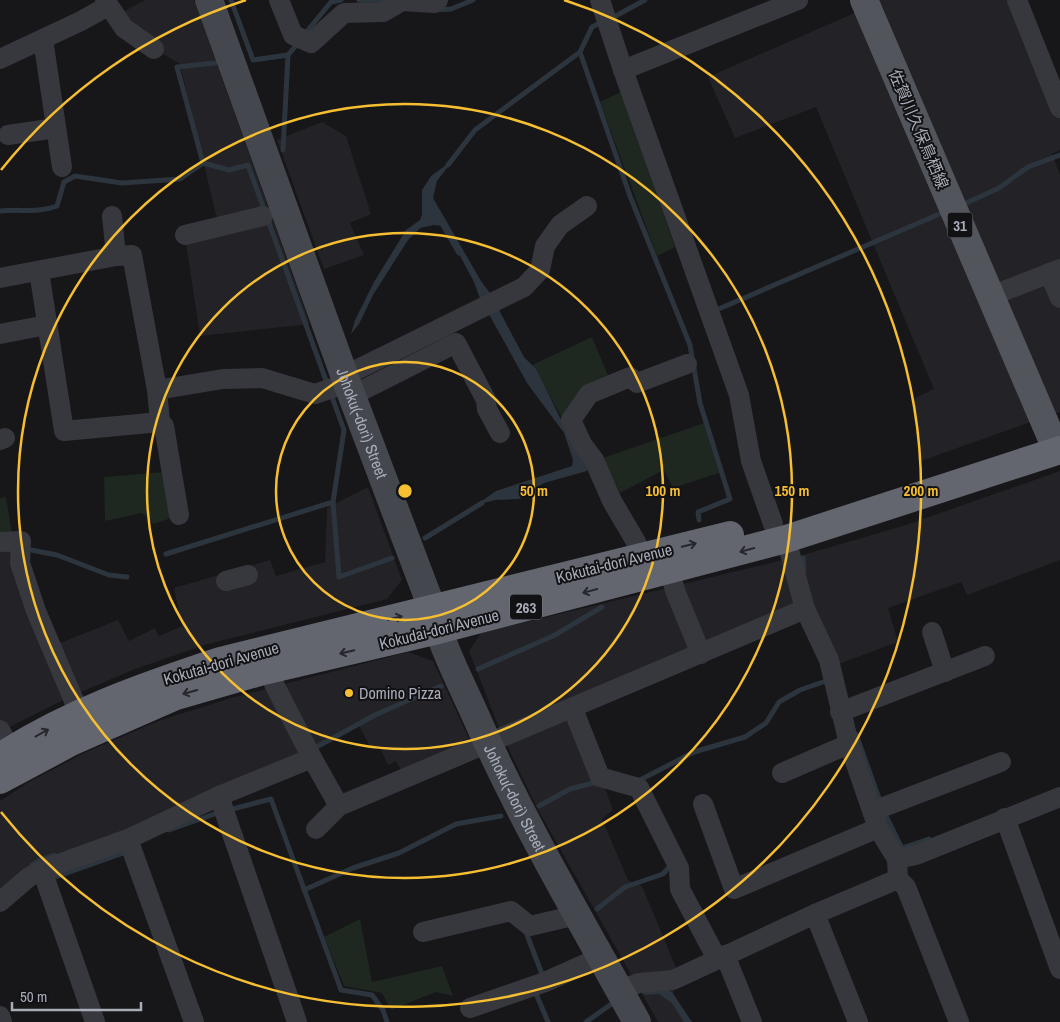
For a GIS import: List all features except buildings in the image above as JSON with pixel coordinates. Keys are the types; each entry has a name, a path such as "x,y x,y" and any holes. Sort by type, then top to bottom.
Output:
{"highway":[{"name":"Kokudai-dori Avenue","path":"0,780 71,742 176,696 270,670 435,619 669,570 1057,441"},
{"name":"Kokutai-dori Avenue","path":"4,746 154,683 220,661 435,619 641,557 779,532"}],"main road":[{"name":"佐賀川久保鳥栖線","path":"864,0 991,296 1057,441"}],"street":[{"name":"Johoku(-dori) Street","path":"209,0 340,387 435,619 488,745 522,815 637,1022"},
{"path":"279,0 300,38 311,43 344,13 383,12 396,5 434,3 438,0"},
{"path":"623,70 798,0"},
{"path":"1017,0 1060,108"},
{"path":"0,59 81,22 106,3 124,28 154,49"},
{"path":"605,13 623,70 739,395 751,461 779,532 806,610 829,660 848,709 849,744 897,859 898,879 906,887 959,1022"},
{"path":"43,39 62,167"},
{"path":"8,135 56,128"},
{"path":"340,387 524,287 540,270 545,246 560,225 588,206"},
{"path":"112,216 116,256"},
{"path":"185,235 263,216"},
{"path":"0,278 116,256 132,255 157,390 160,422 164,426 179,515"},
{"path":"39,271 64,431 160,422"},
{"path":"991,296 1054,271 1060,298"},
{"path":"0,334 47,325"},
{"path":"157,390 223,379 262,378 316,394 340,387 456,342 486,400 487,409 500,433"},
{"path":"641,557 636,542 612,501 594,460 582,444 571,420 589,394 630,377 637,383 687,364"},
{"path":"0,542 21,541 20,564 36,611 80,715"},
{"path":"669,570 676,592 702,654"},
{"path":"226,582 248,575"},
{"path":"316,829 339,806 806,610"},
{"path":"932,632 945,672"},
{"path":"848,709 985,656"},
{"path":"270,670 274,684 308,752 339,806"},
{"path":"572,709 600,777 639,788 680,868 680,890 721,957 752,1022"},
{"path":"782,773 849,744"},
{"path":"0,902 29,877 44,878 223,807 308,752"},
{"path":"703,804 734,889 880,815 1001,762"},
{"path":"897,859 916,855 1060,797"},
{"path":"223,807 297,1022"},
{"path":"1005,818 1060,969"},
{"path":"131,845 194,1022"},
{"path":"44,878 95,1022"},
{"path":"620,990 639,983 673,980 815,914 898,879"},
{"path":"423,932 512,911 526,924 577,915"},
{"path":"815,914 858,1022"},
{"path":"470,1008 540,984 601,957"},
{"path":"0,1016 2,1022"}],"shaded area":[{"path":"145,0 194,0 310,324 200,336 186,243 221,236 180,64 160,52 119,14"},
{"path":"872,0 1012,0 1060,117 1060,150 1052,154 1060,175 1060,262 1044,269 1060,308 1060,412 1052,415"},
{"path":"859,11 1036,420 921,461 911,400 934,389 816,107 735,138 708,77"},
{"path":"621,92 675,247 657,256 600,102"},
{"path":"322,122 346,136 371,214 350,223 364,255 324,269 277,140"},
{"path":"453,160 437,181 433,198 481,281 490,293 524,357 536,369 587,468 587,471 544,483 519,499 495,500 476,505 496,491 572,466 573,460 564,433 527,383 479,296 474,282 444,226 434,225 420,228 408,240 373,295 359,324 351,334 355,320 374,282 406,230 420,220 422,214 422,190 431,176"},
{"path":"592,337 610,380 562,418 532,365"},
{"path":"704,423 719,473 673,488 664,470 620,493 603,458"},
{"path":"1060,471 1060,560 967,595 961,582 888,608 898,642 825,669 797,607 573,702 613,810 602,819 628,880 642,886 677,970 673,997 689,1022 658,1022 536,806 501,733 469,651 481,633 803,555 906,525"},
{"path":"164,472 171,518 154,524 142,513 105,521 104,477"},
{"path":"368,487 402,580 387,599 208,644 135,669 67,698 0,732 0,549 16,550 50,647 118,620 129,641 155,628 159,636 182,626 174,588 270,560 276,576 325,562 327,508"},
{"path":"6,497 12,534 0,534 0,498"},
{"path":"408,652 433,661 472,745 403,774 396,761 388,765 380,748 372,750 357,722 304,752 0,897 0,801 29,782 86,752 161,720 231,698"},
{"path":"360,919 372,982 442,966 453,996 436,992 391,1010 382,993 344,986 324,937"},
{"path":"660,986 672,992 692,1022 684,1022 672,1003 659,994 646,995 641,993"}],"waterway":[{"path":"231,0 253,60 288,55"},
{"path":"304,35 331,2 341,0"},
{"path":"359,0 385,0"},
{"path":"436,10 451,9 473,0"},
{"path":"610,19 645,0"},
{"path":"448,165 475,130 580,52 592,27 602,22"},
{"path":"283,150 288,55 299,42"},
{"path":"580,52 630,196 690,345 700,403 730,499 698,512 699,520"},
{"path":"203,163 177,67 215,63"},
{"path":"964,204 999,188 1028,167 1060,155"},
{"path":"0,211 36,210 57,206 64,182 75,176 122,183 180,179 203,163 229,170 248,165 328,386"},
{"path":"714,311 944,212"},
{"path":"441,222 459,253"},
{"path":"331,394 344,430 333,502"},
{"path":"166,554 333,502 339,577 392,558"},
{"path":"425,538 482,503"},
{"path":"31,550 57,555 109,575 127,577"},
{"path":"803,558 804,570"},
{"path":"478,669 553,636 602,607"},
{"path":"637,780 694,752 745,737 766,723 779,702 800,690 826,681"},
{"path":"311,750 375,715 441,686"},
{"path":"856,734 881,804"},
{"path":"539,806 570,789 593,783"},
{"path":"229,810 271,799 341,990 372,995 383,1010 387,1022"},
{"path":"169,830 220,812"},
{"path":"884,812 902,848 929,839"},
{"path":"304,890 353,868 399,853 456,824 501,816"},
{"path":"50,879 129,851"},
{"path":"32,865 54,855"},
{"path":"597,909 625,887 663,874 671,865 670,863"},
{"path":"527,929 527,935 542,977"},
{"path":"538,990 537,996 548,1022"},
{"path":"586,1022 610,1005"}],"place":[{"name":"Domino Pizza","path":"349,693"}]}
